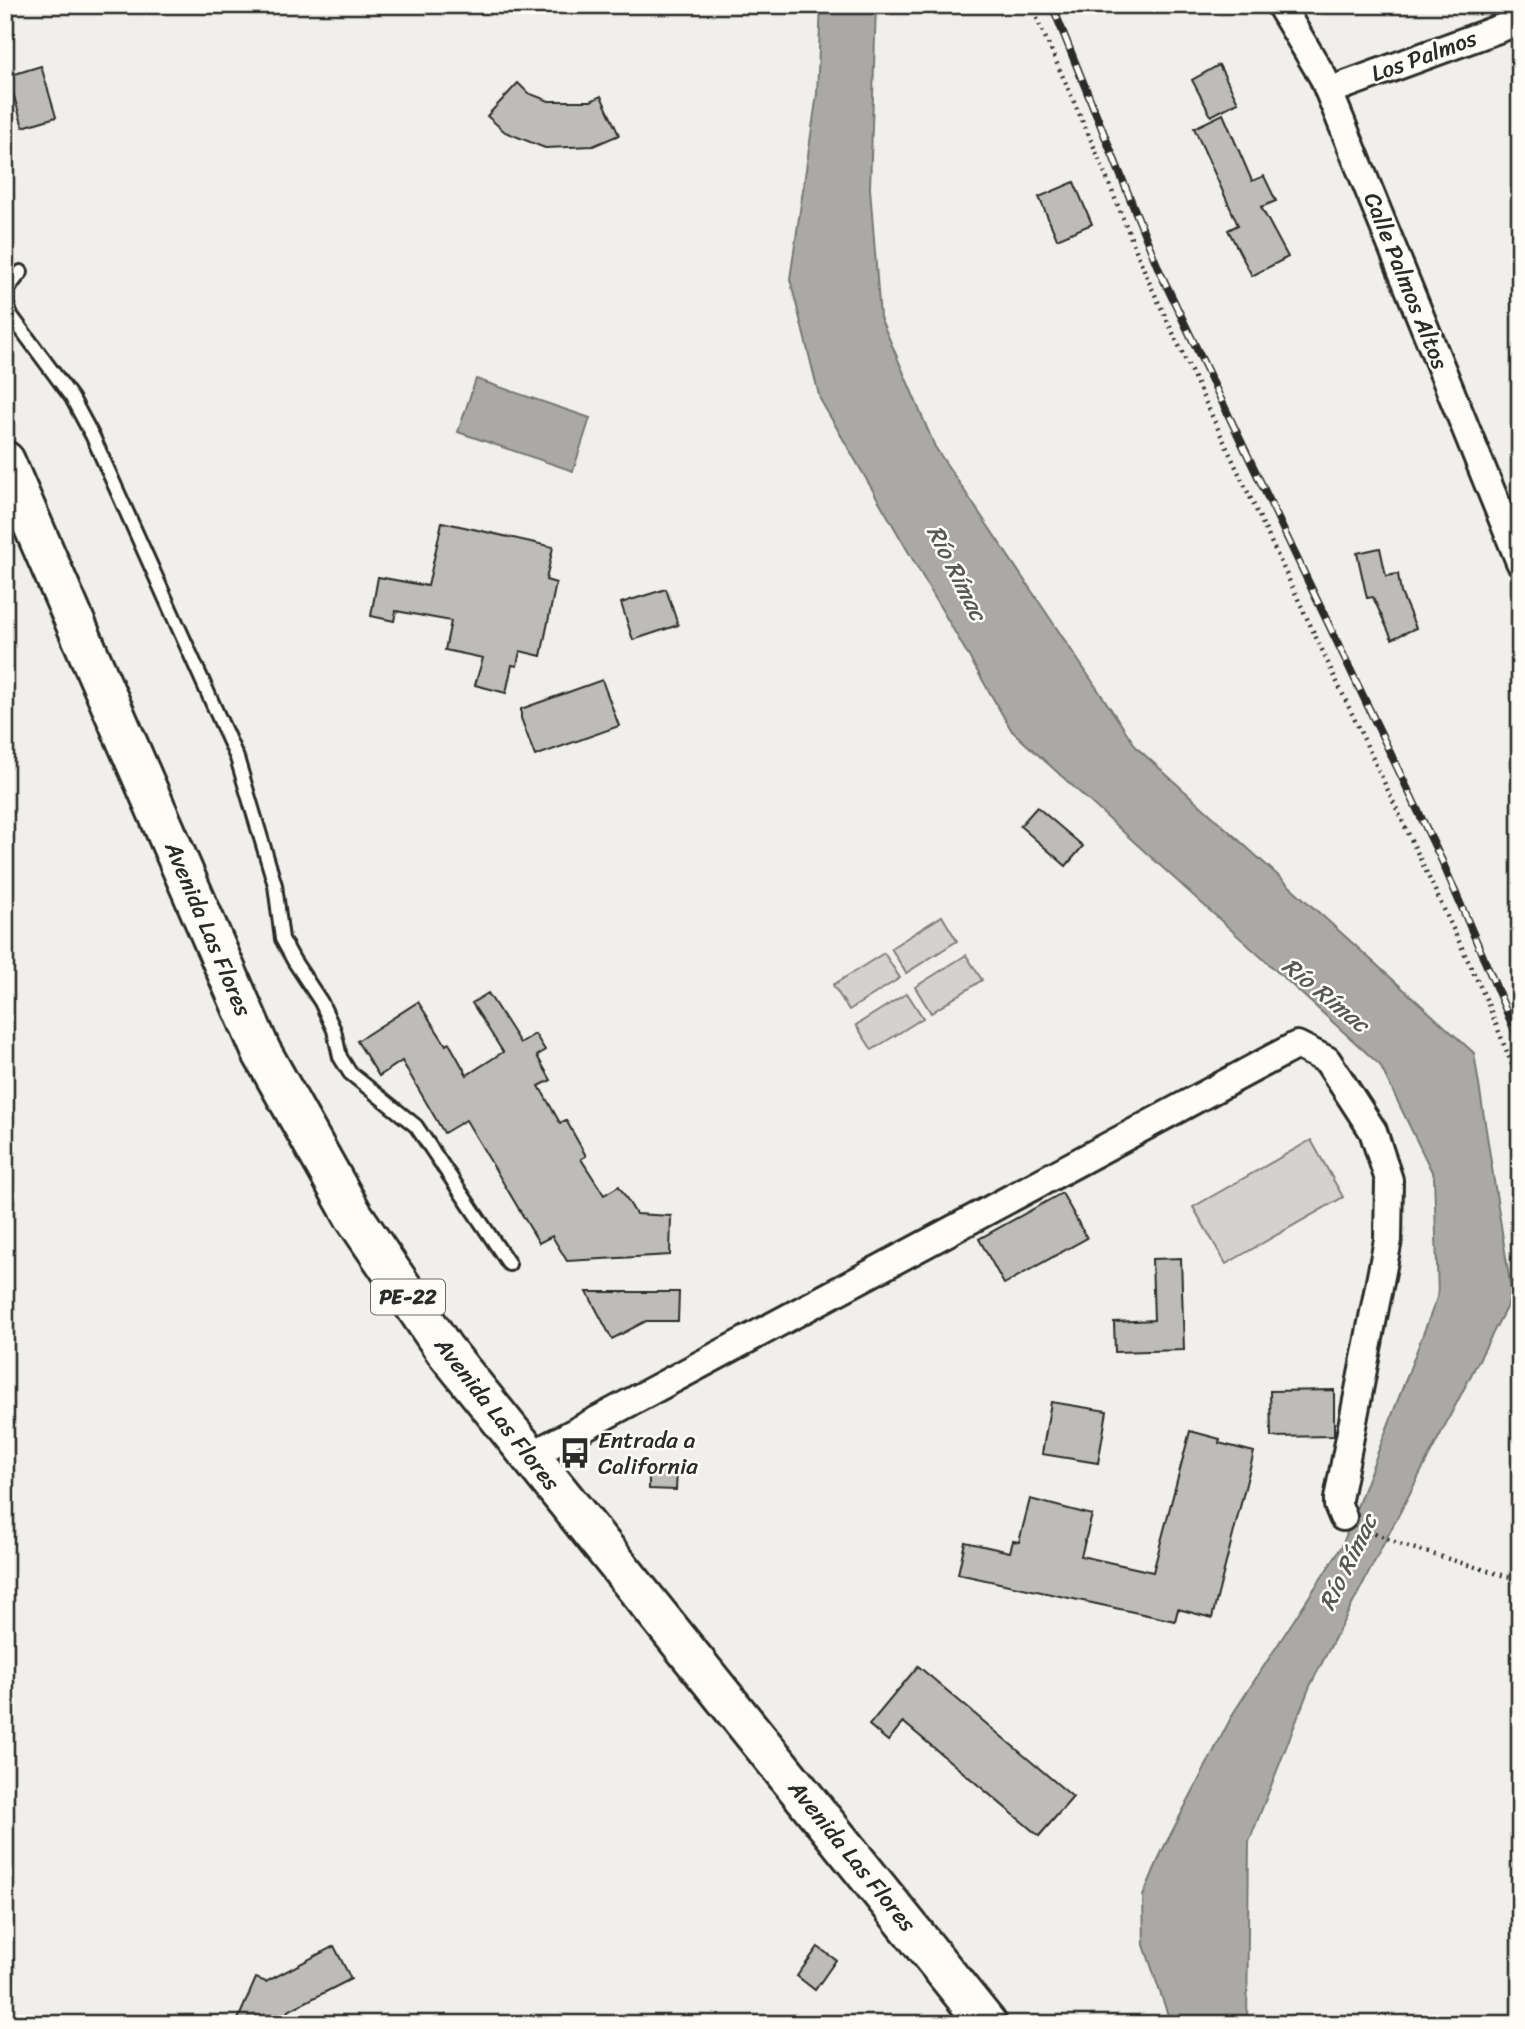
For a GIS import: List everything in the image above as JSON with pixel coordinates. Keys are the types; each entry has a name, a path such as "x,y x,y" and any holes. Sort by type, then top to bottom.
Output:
{"highway":[{"name":"Avenida Las Flores","path":"5,461 261,1051 353,1215 444,1349 987,2024"}],"street":[{"name":"Calle Palmos Altos","path":"1280,5 1323,76 1520,562"},
{"name":"Los Palmos","path":"1329,92 1520,21"},
{"path":"530,1456 1297,1045 1326,1060 1373,1130 1390,1180 1388,1240 1338,1499 1343,1517"}],"lane":[{"path":"21,272 7,289 6,301 10,314 72,398 93,437 237,758 275,884 282,939 321,1002 334,1030 340,1057 350,1073 416,1126 509,1264"}],"path":[{"path":"1031,5 1094,147 1149,282 1486,999 1520,1085"},
{"path":"1388,1540 1505,1576 1520,1578"}],"shaded area":[{"path":"942,916 957,941 906,973 891,948"},
{"path":"884,953 900,978 849,1010 833,985"},
{"path":"966,955 982,980 931,1013 915,987"},
{"path":"907,993 923,1018 872,1050 856,1025"},
{"path":"1311,1140 1343,1197 1226,1264 1193,1207"}],"water":[{"name":"Río Rímac","path":"821,5 876,5 870,188 880,317 935,447 1137,748 1474,1053 1512,1296 1310,1686 1249,1842 1247,2024 1171,2024 1144,1945 1143,1896 1163,1849 1234,1712 1342,1546 1438,1295 1434,1176 1380,1065 1012,731 820,399 790,279 817,94"},
{"path":"476,379 590,418 573,471 458,432"}],"building":[{"path":"1219,65 1238,102 1211,116 1192,80"},
{"path":"41,66 56,117 23,127 8,76"},
{"path":"518,83 528,93 549,101 591,101 601,96 619,135 593,146 545,148 505,132 487,116"},
{"path":"1223,114 1252,181 1264,176 1276,201 1261,207 1288,257 1252,276 1228,230 1238,225 1194,128"},
{"path":"1074,182 1092,224 1057,239 1039,197"},
{"path":"442,522 553,547 546,580 556,583 541,656 520,651 517,666 512,665 506,693 475,685 483,658 445,650 451,621 396,611 394,621 371,616 378,577 428,586"},
{"path":"1380,548 1386,576 1398,574 1401,593 1416,628 1392,639 1373,597 1367,598 1357,553"},
{"path":"666,589 678,625 633,640 621,603"},
{"path":"602,680 619,726 535,756 521,718 521,709"},
{"path":"1037,807 1083,846 1066,866 1020,826"},
{"path":"488,993 520,1043 535,1034 545,1050 537,1056 551,1080 539,1086 560,1123 566,1120 586,1156 581,1159 604,1195 619,1186 636,1214 671,1216 670,1255 567,1261 552,1236 539,1243 466,1120 444,1133 402,1061 379,1076 357,1041 418,1002 446,1045 449,1043 467,1075 503,1052 472,1003"},
{"path":"1062,1193 1087,1238 1004,1284 979,1239"},
{"path":"1181,1258 1184,1350 1115,1352 1114,1322 1154,1320 1152,1259"},
{"path":"587,1292 679,1292 678,1321 646,1321 612,1339"},
{"path":"1334,1390 1334,1436 1271,1437 1270,1391"},
{"path":"1051,1402 1107,1411 1098,1463 1042,1454"},
{"path":"1190,1431 1220,1439 1219,1443 1254,1452 1212,1618 1178,1609 1175,1621 958,1574 965,1542 1010,1552 1013,1541 1019,1542 1030,1499 1092,1515 1081,1556 1153,1572"},
{"path":"649,1469 677,1470 676,1490 649,1489"},
{"path":"918,1666 1073,1797 1039,1836 903,1722 888,1741 869,1725"},
{"path":"334,1946 351,1979 288,2011 282,2024 236,2024 256,1978 266,1982"},
{"path":"818,1947 836,1960 815,1990 797,1976"}],"railway":[{"path":"1052,5 1159,270 1442,861 1520,1043"}],"place":[{"name":"Entrada a California","path":"575,1453"}]}
